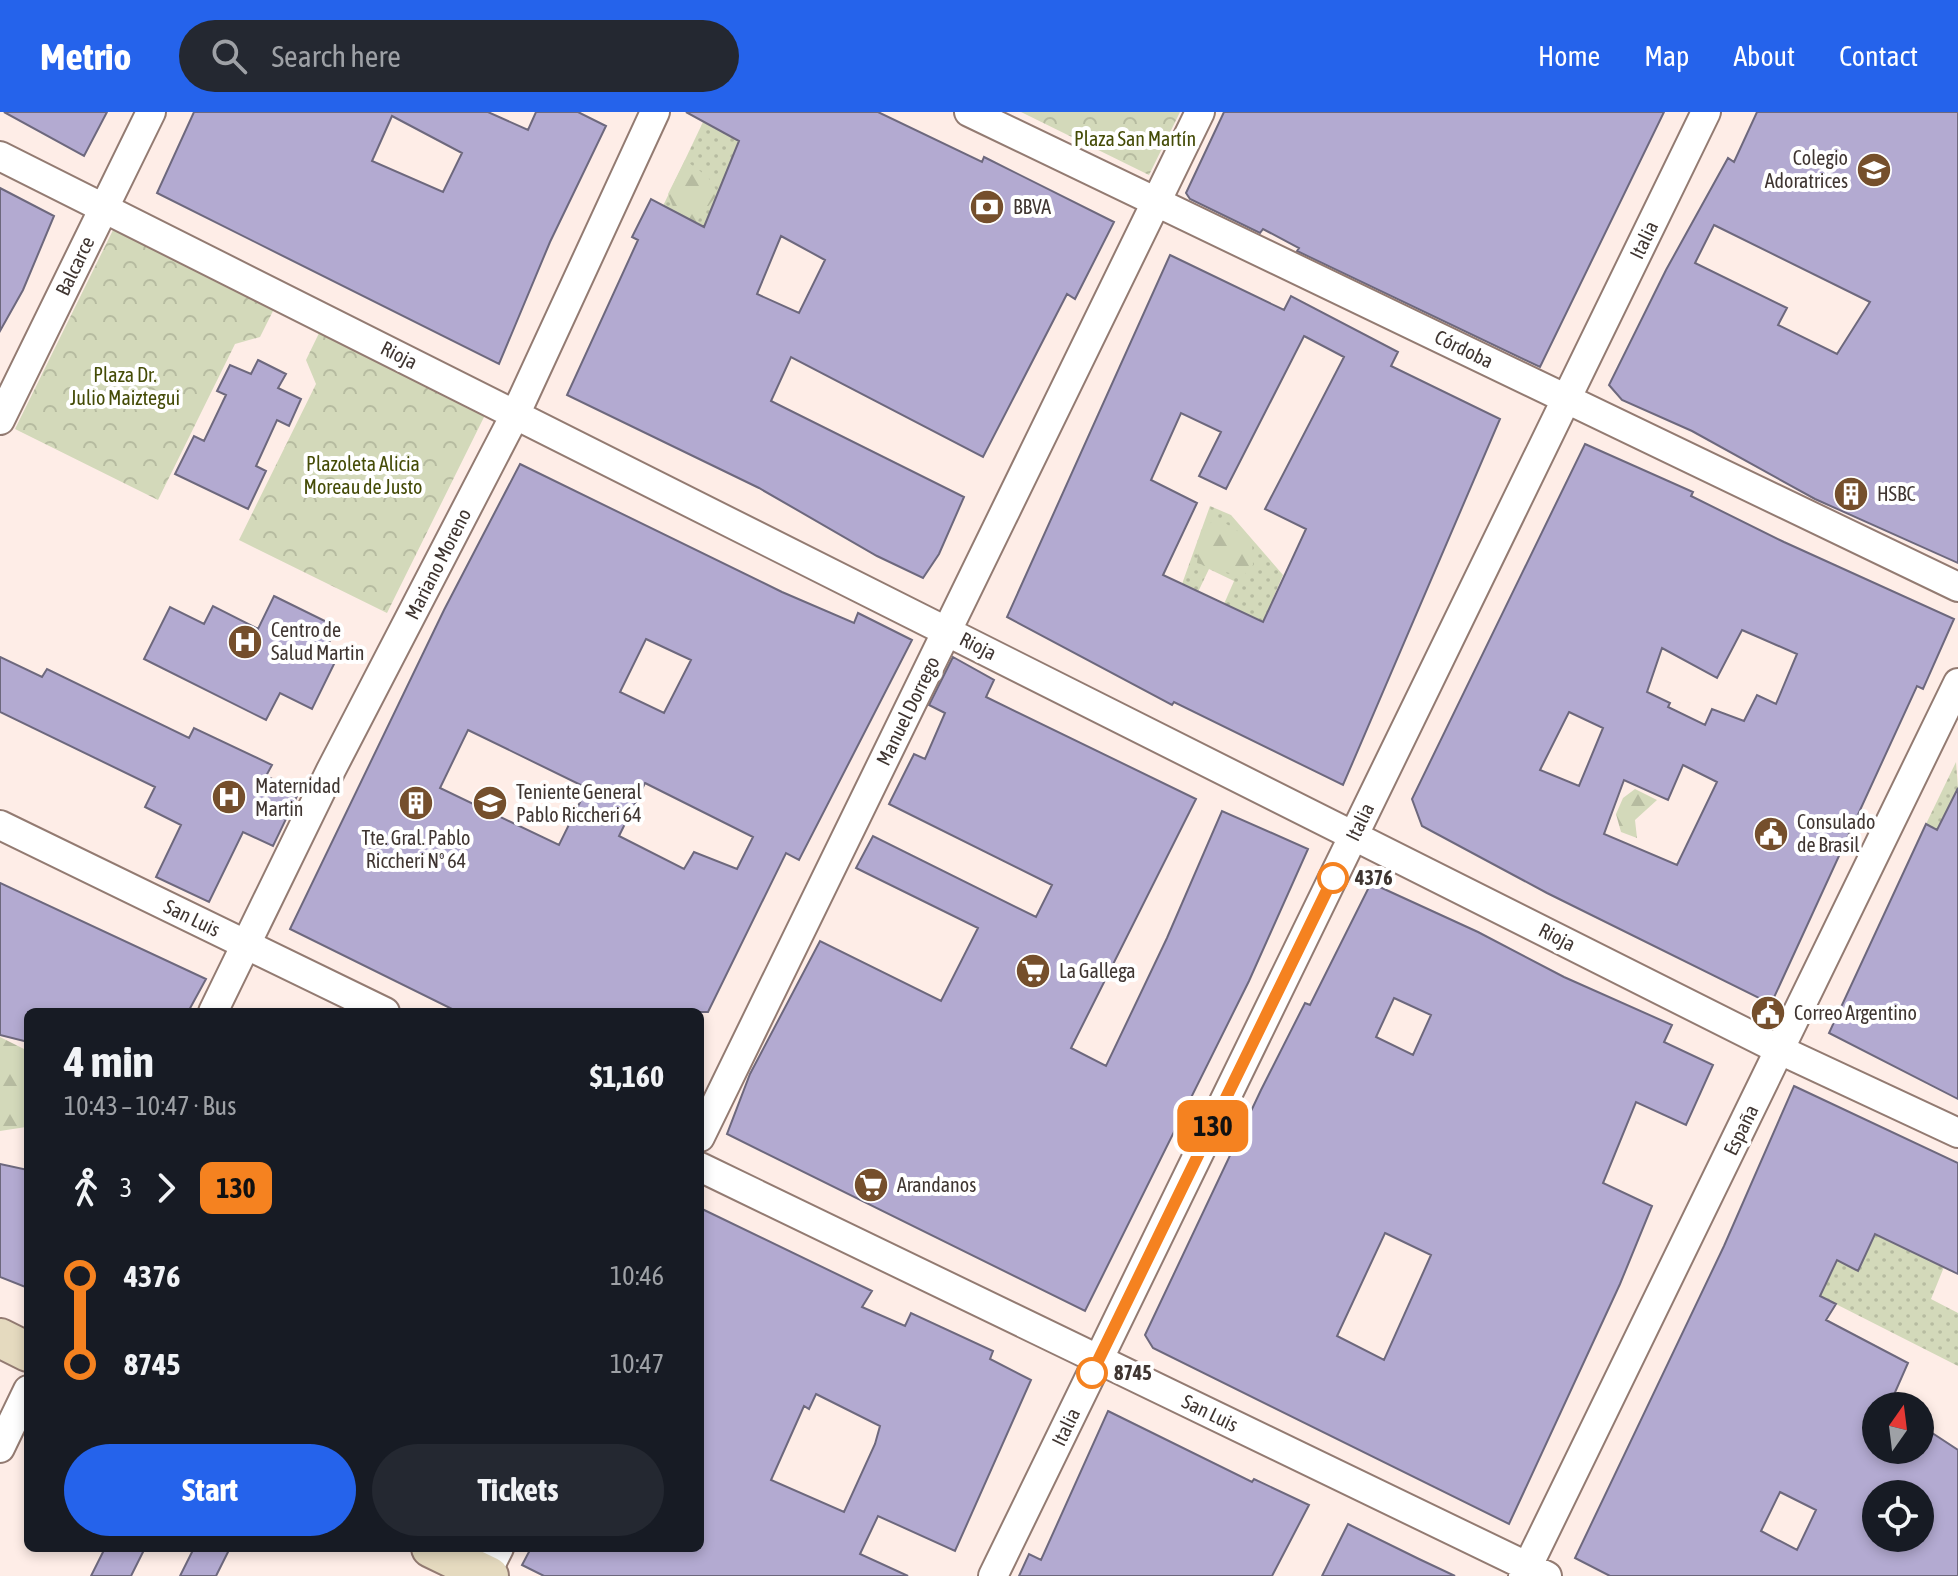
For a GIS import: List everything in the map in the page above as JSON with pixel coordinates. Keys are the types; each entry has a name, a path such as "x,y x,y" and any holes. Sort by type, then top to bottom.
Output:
{"main road":[{"path":"0,1338 24,1350"},
{"path":"442,1552 490,1569"}],"street":[{"name":"Balcarce","path":"0,420 151,112"},
{"name":"Mariano Moreno","path":"215,1008 338,756 516,413 655,112"},
{"name":"Córdoba","path":"969,112 1958,587"},
{"name":"Manuel Dorrego","path":"704,1129 1200,112"},
{"name":"Italia","path":"993,1576 1706,112"},
{"name":"Rioja","path":"0,156 1780,1050 1958,1133"},
{"name":"España","path":"1533,1573 1780,1050 1958,683"},
{"name":"San Luis","path":"0,825 377,1008"},
{"name":"San Luis","path":"704,1169 1533,1573"},
{"path":"0,1448 24,1398"}],"green space":[{"name":"Plaza San Martín","path":"1021,112 1180,112 1149,175"},
{"path":"703,122 739,141 771,261 663,206"},
{"path":"685,160 708,177 718,193 696,223 675,212 668,194"},
{"name":"Plaza Dr. Julio Maiztegui","path":"115,226 275,307 260,337 235,344 158,500 15,429"},
{"name":"Plazoleta Alicia Moreau de Justo","path":"321,329 487,411 387,613 239,540 316,384 306,360"},
{"path":"1210,506 1231,515 1283,575 1273,598 1321,620 1265,623 1224,604 1234,581 1209,569 1198,592 1182,584"},
{"path":"1217,518 1252,540 1253,565 1242,577 1197,563 1201,530"},
{"path":"1956,762 1958,788 1937,831 1926,824"},
{"path":"1635,789 1657,800 1635,820 1637,838 1621,832 1616,814 1623,798"},
{"path":"0,1037 24,1049 24,1127 0,1131"},
{"path":"1875,1234 1944,1267 1931,1299 1958,1313 1958,1366 1820,1296 1837,1260 1858,1270"}],"building":[{"path":"4,112 107,112 84,156"},
{"path":"194,112 488,112 528,130 536,112 578,112 606,126 550,242 499,364 157,193","holes":["392,116 462,153 443,192 372,161"]},
{"path":"686,112 878,112 982,162 984,157 1114,222 1075,299 1067,294 983,457 791,357 771,401 964,497 939,554 923,578 877,556 759,488 567,395 638,240 632,237 651,199 704,227 739,141","holes":["781,236 825,260 799,313 757,294"]},
{"path":"1224,112 1664,112 1540,367 1297,251 1299,248 1263,229 1260,233 1190,199 1186,193"},
{"path":"1757,112 1958,112 1958,563 1815,499 1692,431 1622,400 1609,385 1666,270 1728,158 1734,162","holes":["1714,225 1870,302 1837,354 1778,325 1787,308 1695,263"]},
{"path":"0,188 54,216 23,290 0,331"},
{"path":"1170,255 1284,310 1291,296 1398,352 1391,366 1500,419 1343,785 1174,702 1172,705 1007,617","holes":["1304,336 1344,357 1265,509 1306,529 1263,622 1163,575 1197,503 1151,480 1181,413 1221,432 1199,476 1226,489"]},
{"path":"258,360 286,374 278,388 301,399 289,426 277,420 256,466 266,471 248,509 175,474 194,436 204,441 226,395 217,391 230,365 251,374"},
{"path":"1585,444 1693,492 1691,496 1784,542 1954,619 1923,689 1917,686 1771,1004 1547,893 1422,826 1412,799","holes":["1742,630 1797,654 1776,704 1757,695 1744,721 1712,709 1705,725 1668,707 1670,703 1647,692 1662,648 1717,678","1569,712 1603,728 1579,786 1540,770","1683,765 1717,782 1677,865 1604,834 1624,780 1668,800"]},
{"path":"520,464 782,592 854,623 858,613 912,640 799,860 786,853 708,1012 704,1012 704,1008 450,1008 290,929 444,610","holes":["646,639 691,660 664,713 620,692","468,730 587,788 559,845 440,788","645,783 753,837 737,869 694,852 684,869 619,836"]},
{"path":"274,596 337,627 323,654 336,660 312,709 280,693 266,720 144,659 170,607 204,624 213,606 258,629"},
{"path":"0,657 42,677 47,669 189,738 194,728 272,765 266,776 299,792 273,846 243,832 209,902 156,877 181,825 145,807 155,787 0,712"},
{"path":"953,657 994,680 986,697 1196,799 1071,1048 1106,1066 1167,938 1222,811 1308,849 1249,981 1085,1311 727,1134 750,1074 820,941 941,1001 978,928 856,868 873,836 1036,917 1052,885 889,804 914,754 925,759 945,713 929,705"},
{"path":"1958,788 1958,1099 1829,1033 1926,824 1937,830"},
{"path":"0,883 206,979 190,1008 24,1008 24,1041 0,1035"},
{"path":"1371,883 1478,932 1564,977 1672,1025 1664,1042 1713,1065 1686,1125 1636,1102 1603,1183 1652,1206 1620,1284 1509,1524 1153,1348 1145,1335 1261,1090 1305,1003 1310,1005","holes":["1394,998 1431,1015 1413,1055 1376,1037","1385,1233 1431,1255 1384,1360 1337,1336"]},
{"path":"1794,1086 1958,1163 1958,1274 1875,1234 1858,1271 1837,1260 1820,1296 1836,1304 1826,1320 1908,1363 1895,1392 1862,1392 1862,1464 1934,1464 1934,1434 1958,1450 1958,1576 1610,1576 1575,1558 1724,1246","holes":["1780,1492 1816,1510 1797,1550 1761,1531"]},
{"path":"0,1164 24,1169 24,1286 0,1277"},
{"path":"704,1210 872,1291 862,1307 905,1326 911,1313 993,1351 990,1359 1031,1380 955,1551 878,1516 860,1554 908,1576 544,1576 522,1565 529,1552 704,1552","holes":["816,1394 880,1426 844,1512 771,1480 804,1406 809,1409"]},
{"path":"1108,1411 1252,1482 1254,1479 1309,1505 1272,1576 1019,1576 1029,1554 1041,1560"},
{"path":"1348,1524 1419,1559 1455,1576 1322,1576"},
{"path":"103,1552 143,1552 131,1576 91,1576"},
{"path":"192,1552 228,1552 216,1576 180,1576"}],"bus line":[{"name":"130","path":"1092,1373 1333,878"}],"place":[{"name":"Colegio Adoratrices","path":"1874,170"},
{"name":"BBVA","path":"987,207"},
{"name":"HSBC","path":"1851,494"},
{"name":"Centro de Salud Martin","path":"245,642"},
{"name":"Maternidad Martin","path":"229,797"},
{"name":"Tte. Gral. Pablo Riccheri N° 64","path":"416,803"},
{"name":"Teniente General Pablo Riccheri 64","path":"490,803"},
{"name":"Consulado de Brasil","path":"1771,834"},
{"name":"4376","path":"1333,878"},
{"name":"La Gallega","path":"1033,971"},
{"name":"Correo Argentino","path":"1768,1013"},
{"name":"Arandanos","path":"871,1185"},
{"name":"8745","path":"1092,1373"}]}
